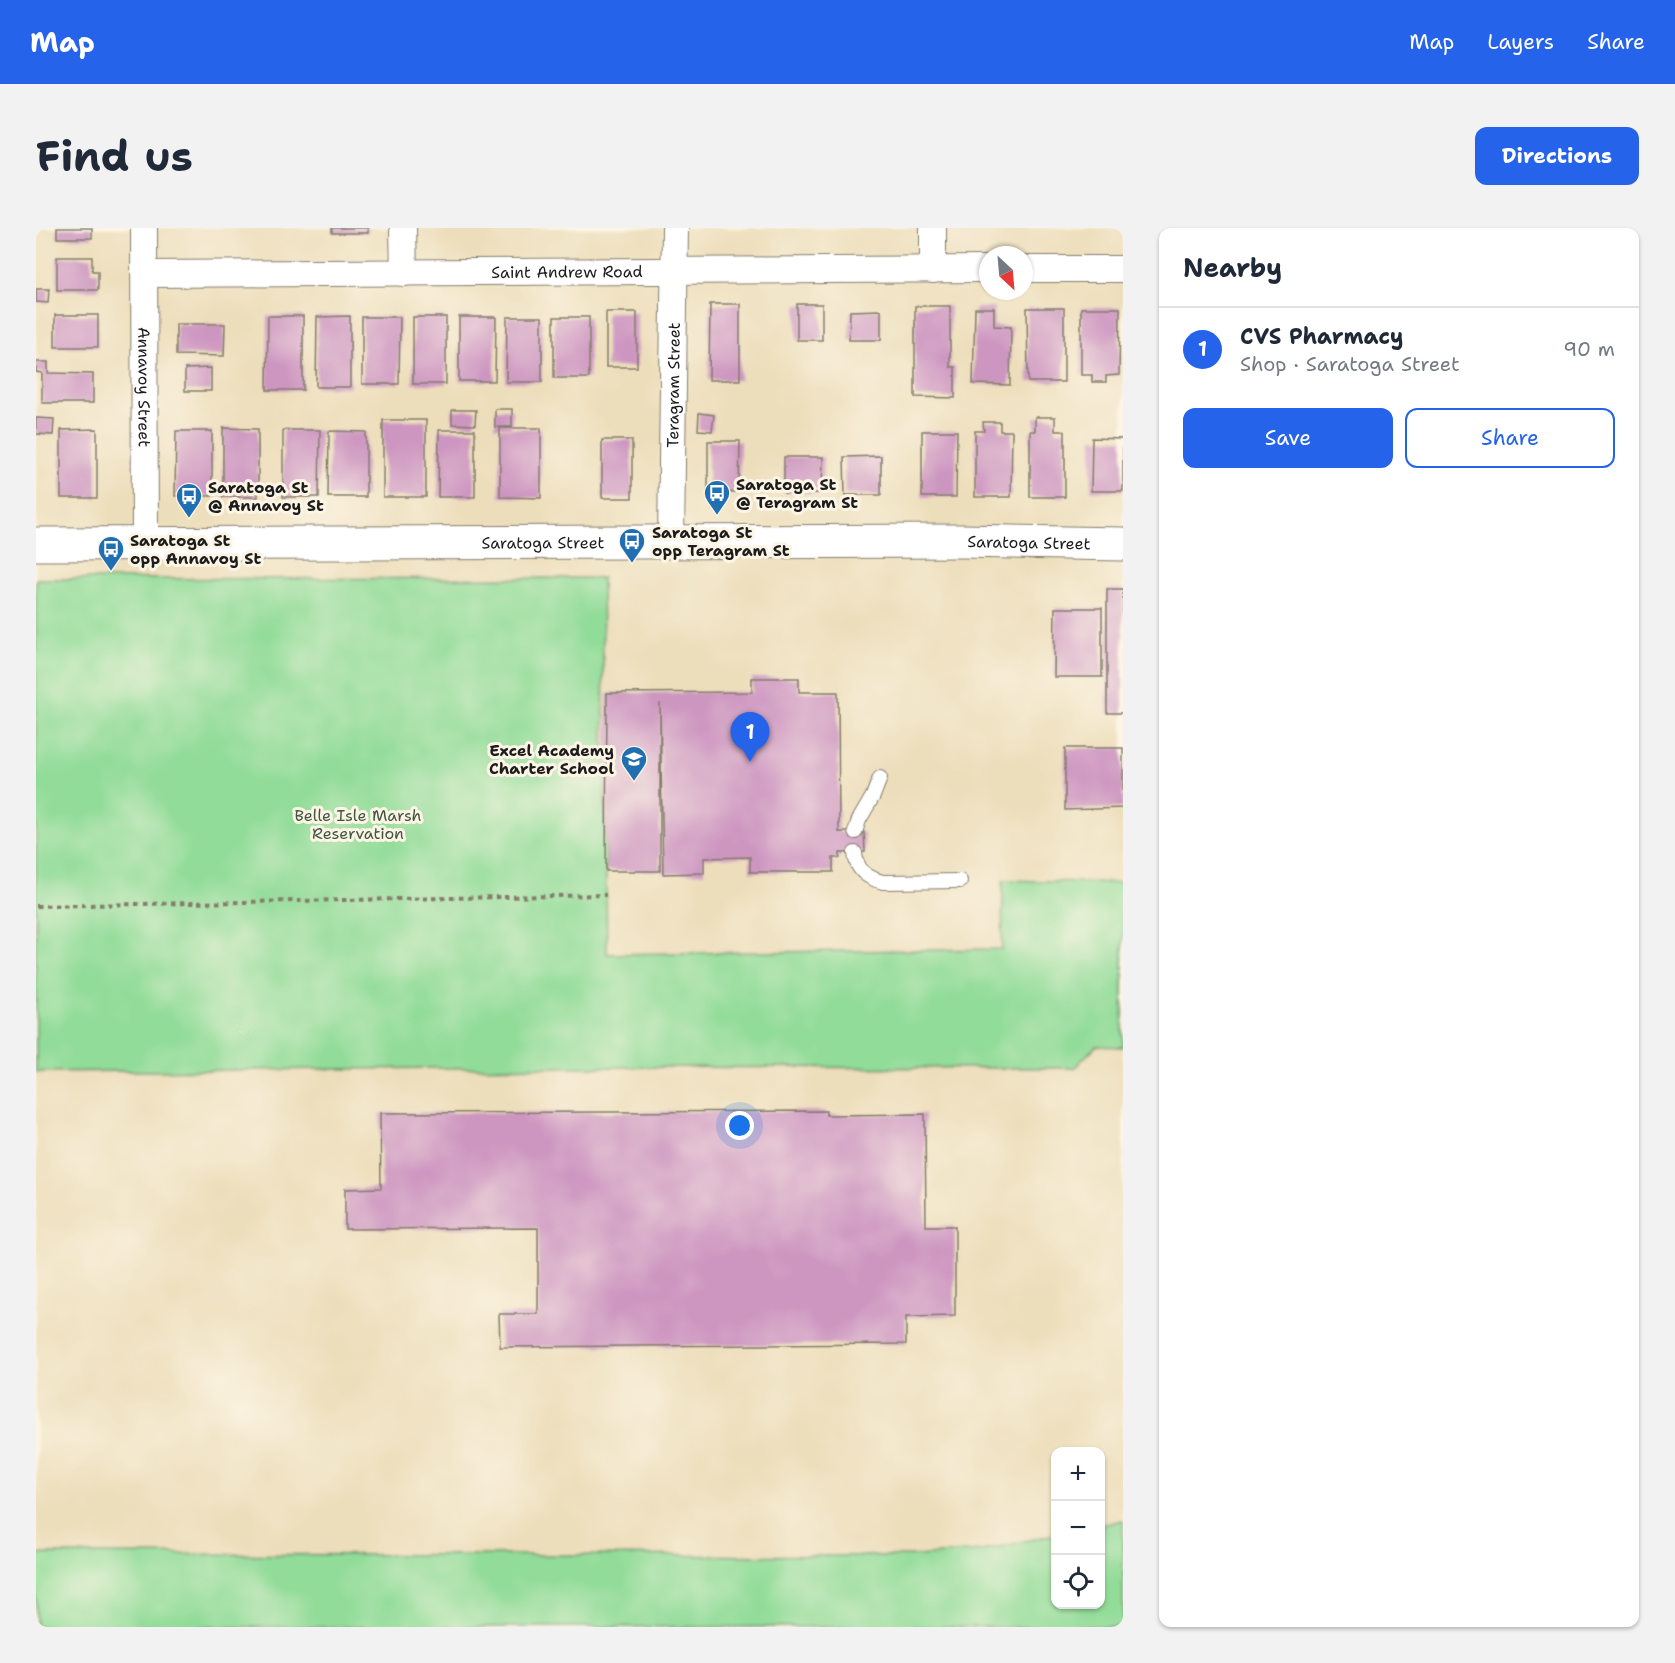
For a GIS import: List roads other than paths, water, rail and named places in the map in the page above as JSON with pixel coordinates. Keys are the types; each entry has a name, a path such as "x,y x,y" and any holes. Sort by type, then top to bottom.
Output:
{"main road":[{"name":"Saratoga Street","path":"36,544 962,541 1123,544"}],"street":[{"name":"Annavoy Street","path":"144,228 146,545"},
{"path":"404,228 404,273"},
{"name":"Teragram Street","path":"671,543 675,228"},
{"path":"933,228 933,270"},
{"name":"Saint Andrew Road","path":"145,274 979,269"},
{"path":"1033,269 1123,269"}],"lane":[{"path":"855,832 880,778"},
{"path":"855,852 858,867 865,875 883,882 960,881"}],"place":[{"name":"Saratoga St @ Teragram St","path":"717,516"},
{"name":"Saratoga St @ Annavoy St","path":"189,519"},
{"name":"Saratoga St opp Teragram St","path":"632,564"},
{"name":"Saratoga St opp Annavoy St","path":"111,572"},
{"name":"CVS Pharmacy","path":"750,762"},
{"name":"Excel Academy Charter School","path":"634,782"}],"park label":[{"name":"Belle Isle Marsh Reservation","path":"358,824"}]}
